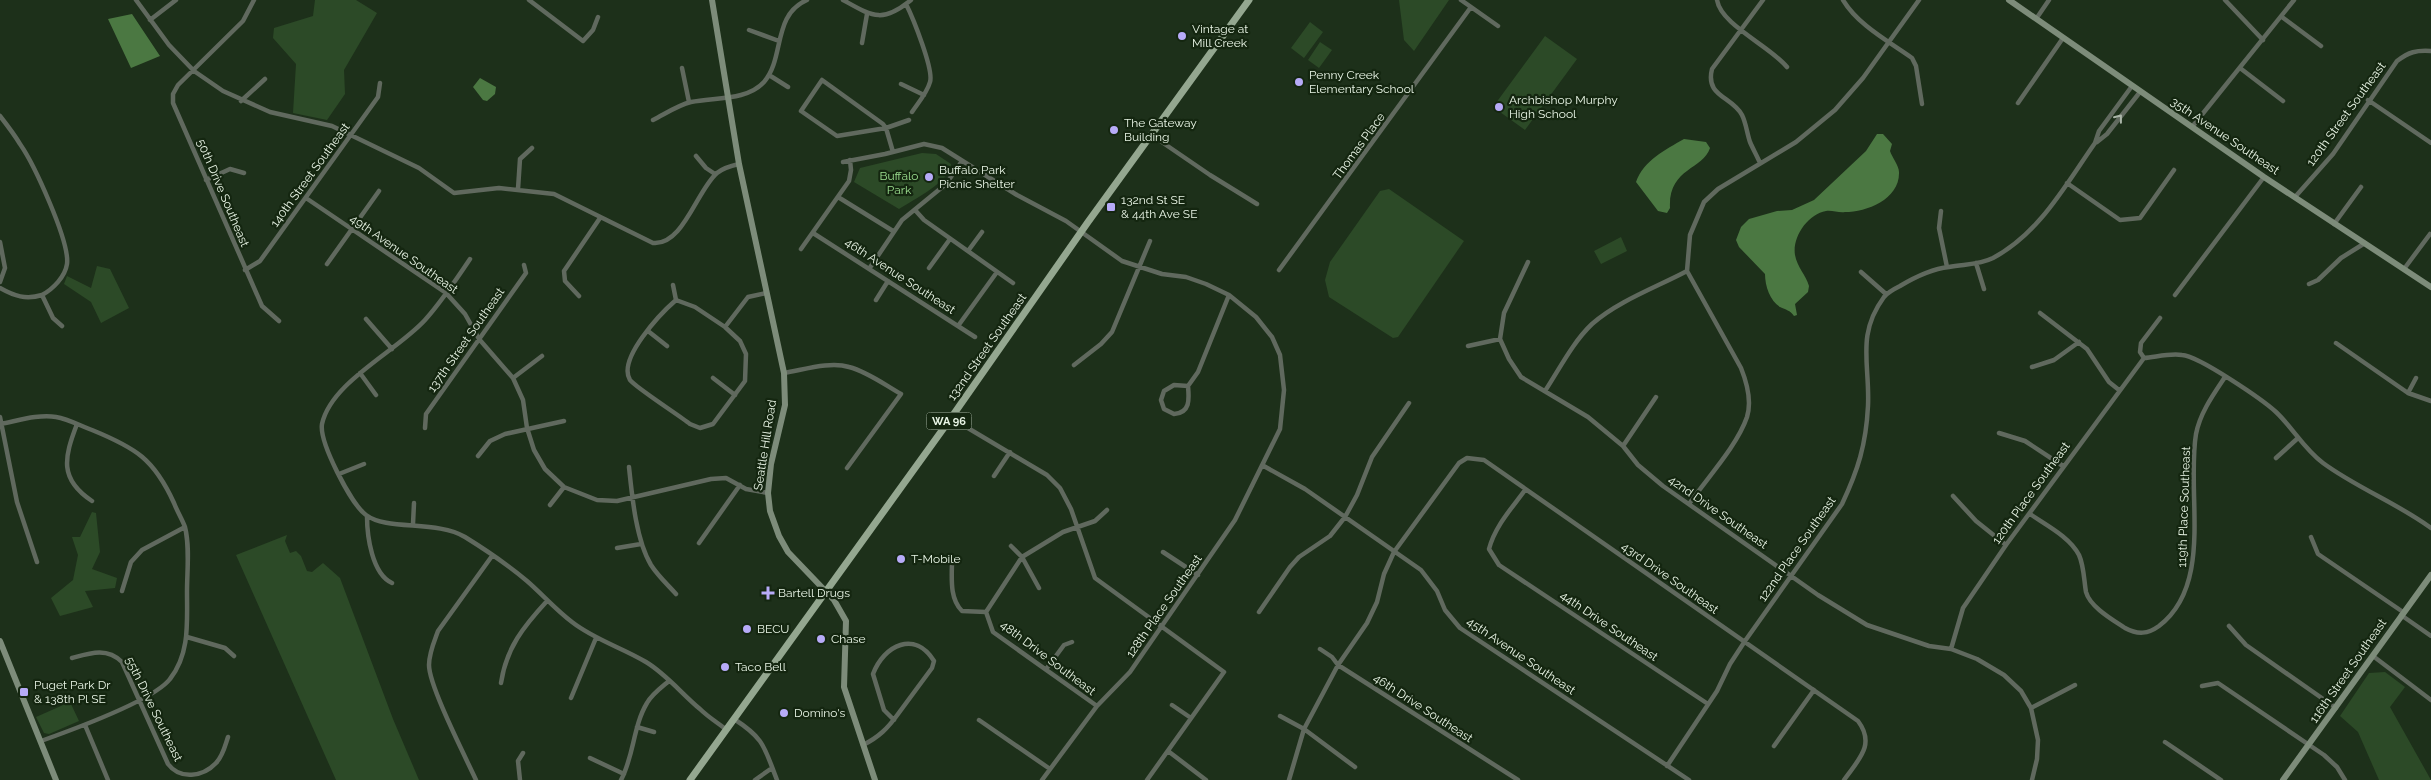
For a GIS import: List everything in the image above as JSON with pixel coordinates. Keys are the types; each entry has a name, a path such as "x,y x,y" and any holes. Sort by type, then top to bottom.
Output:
{"main road":[{"name":"132nd Street Southeast","path":"690,780 1249,0"}],"street":[{"path":"136,0 169,46 194,72 241,100 270,112 332,126 419,168 454,194 499,188 554,194 653,243 666,242 682,225 715,174 725,168 738,164"},
{"path":"150,20 176,0"},
{"name":"50th Drive Southeast","path":"254,0 243,21 178,86 173,94 173,103 262,306 279,321"},
{"path":"529,0 583,41 593,30 598,17"},
{"name":"Seattle Hill Road","path":"712,0 738,164 784,373 785,405 771,464 768,493 770,511 782,542 804,570 826,590 842,611 846,622 844,687 874,780"},
{"path":"653,120 689,102 728,97 753,91 769,75 788,16 797,6 807,0"},
{"path":"843,0 868,14 884,15 911,0"},
{"path":"1461,0 1498,26"},
{"path":"1717,0 1722,13 1779,58 1787,67"},
{"path":"1760,163 1750,142 1742,115 1715,91 1710,76 1712,69 1763,0"},
{"path":"1843,0 1850,12 1859,20 1912,58 1916,66 1922,104"},
{"path":"1689,504 1738,435 1747,416 1749,398 1747,382 1741,368 1687,271 1690,235 1704,202 1718,188 1796,142 1835,110 1863,78 1919,0"},
{"name":"35th Avenue Southeast","path":"2009,0 2264,177 2431,287"},
{"path":"2036,19 2049,0"},
{"path":"2225,0 2263,40"},
{"path":"2192,127 2294,0"},
{"path":"906,4 918,27 923,53 931,75 930,84 912,112"},
{"name":"Thomas Place","path":"1279,270 1471,7"},
{"path":"862,43 868,14"},
{"path":"2282,17 2321,46"},
{"path":"749,30 779,41"},
{"path":"2018,103 2063,38"},
{"name":"120th Street Southeast","path":"2295,197 2333,154 2368,100 2397,61 2408,52 2419,50 2431,51"},
{"path":"682,68 689,102"},
{"path":"2240,68 2283,101"},
{"path":"769,75 788,87"},
{"path":"241,100 264,79"},
{"path":"893,152 886,128 822,80 801,111 837,136 886,128 909,120"},
{"name":"140th Street Southeast","path":"245,270 260,261 306,198 378,97 380,83"},
{"path":"900,84 924,95"},
{"name":"122nd Place Southeast","path":"1667,766 1708,704 1745,641 1842,504 1862,455 1868,406 1865,351 1868,330 1875,311 1886,294 1916,276 1947,267 1991,259 2017,244 2037,225 2095,143 2099,131 2132,86"},
{"name":"122nd Place Southeast","path":"2095,143 2107,134 2140,92"},
{"path":"2368,100 2431,143"},
{"path":"0,116 21,145 67,246 67,265 61,278 52,290 42,296 31,299 0,288"},
{"path":"1152,136 1257,204"},
{"name":"128th Place Southeast","path":"843,162 924,144 933,144 1017,195 1066,221 1122,261 1162,274 1186,278 1230,295 1256,317 1272,337 1280,355 1284,373 1284,405 1280,429 1235,520 1130,672 1097,706 1042,780"},
{"path":"518,189 520,159 532,148"},
{"path":"696,156 706,168 715,174"},
{"path":"800,249 849,181 852,170 850,160"},
{"path":"869,269 893,231 946,184 962,161"},
{"path":"206,180 230,170 244,173"},
{"path":"2067,183 2120,220 2140,218 2174,170"},
{"path":"2175,295 2264,177"},
{"path":"2334,224 2362,188"},
{"path":"327,264 379,191"},
{"path":"838,197 893,231"},
{"name":"49th Avenue Southeast","path":"306,198 446,293 465,314 479,339 513,378 523,400 527,428 534,450 544,468 564,487 597,500 617,501 711,479 726,478 746,489 768,493"},
{"path":"915,210 924,220 1014,283"},
{"path":"1941,210 1939,228 1947,267"},
{"path":"579,296 565,281 564,271 600,218"},
{"path":"968,251 982,232"},
{"name":"46th Avenue Southeast","path":"813,233 975,337"},
{"path":"2404,268 2430,234"},
{"path":"930,268 950,239"},
{"path":"1074,365 1101,344 1112,332 1150,241"},
{"path":"0,242 5,268 0,282"},
{"path":"2309,284 2318,280 2341,258 2365,243"},
{"path":"470,259 425,320 344,388 325,416 322,426 324,440 354,504 367,516 392,523 413,524 451,531 464,536 526,581 572,622 596,638 646,662 702,711 727,730"},
{"path":"1468,346 1500,339 1504,313 1528,262"},
{"path":"1976,263 1984,289"},
{"name":"137th Street Southeast","path":"425,428 426,414 526,273 524,265"},
{"path":"1545,391 1579,338 1594,323 1622,304 1687,271"},
{"path":"958,326 997,272"},
{"path":"1861,272 1886,294"},
{"path":"876,300 888,281"},
{"path":"673,285 676,300"},
{"path":"725,327 748,298 766,293"},
{"path":"1188,386 1174,385 1164,391 1161,400 1164,409 1174,414 1184,411 1188,405 1188,386 1198,372 1230,295"},
{"path":"42,296 53,318 62,326"},
{"path":"676,300 695,307 725,327 740,341 746,354 745,381 713,424 700,428 690,424 630,380 626,366 632,352 661,312 676,300"},
{"path":"2040,313 2079,342 2094,357 2108,382 2119,390"},
{"path":"2160,318 2141,343 2140,352 2144,358 2183,355 2200,360 2276,412 2312,454 2346,479 2431,528"},
{"path":"366,319 392,349"},
{"path":"648,331 666,346"},
{"name":"42nd Drive Southeast","path":"1500,339 1509,359 1521,377 1533,386 1545,391 1588,417 1623,446 1638,465 1658,482 1792,577 1867,626 1921,644 1951,649 1978,659 2004,675 2021,691 2031,708"},
{"path":"2032,367 2054,360 2079,342"},
{"path":"2336,343 2408,392 2431,401"},
{"path":"513,378 542,356"},
{"name":"120th Place Southeast","path":"1951,649 1963,608 2006,545 2144,358"},
{"path":"784,373 830,366 848,366 865,373 901,394 847,468"},
{"path":"360,373 376,395"},
{"name":"119th Place Southeast","path":"2030,514 2070,543 2079,556 2087,595 2095,606 2125,628 2139,634 2153,631 2164,622 2182,597 2191,577 2194,553 2193,488 2196,436 2199,420 2225,377"},
{"path":"713,378 735,395"},
{"path":"2408,392 2416,378"},
{"path":"1623,446 1656,397"},
{"path":"1259,612 1299,557 1330,536 1345,517 1357,495 1372,457 1409,403"},
{"path":"0,417 17,502 37,562"},
{"path":"1,424 36,417 56,417 105,435 147,459 160,473 185,527 187,546 187,637 181,661 170,680 157,692 85,725 41,741"},
{"path":"951,418 1047,475 1060,488 1071,509 1095,578 1224,672 1147,780"},
{"path":"478,456 490,441 527,428 564,421"},
{"path":"77,424 68,449 67,469 72,484 92,501"},
{"path":"1999,433 2025,441 2064,466"},
{"path":"2276,458 2298,438"},
{"path":"994,476 1010,452"},
{"name":"43rd Drive Southeast","path":"1394,552 1459,463 1467,458 1484,460 1858,721 1864,730 1867,740 1862,754 1844,780"},
{"path":"339,474 364,464"},
{"name":"45th Avenue Southeast","path":"1262,464 1305,489 1421,570 1430,580 1445,610 1460,628 1689,780"},
{"path":"629,467 632,498 641,544 654,568 676,594"},
{"path":"699,543 740,485"},
{"path":"550,505 564,487"},
{"name":"44th Drive Southeast","path":"1525,490 1496,530 1492,540 1490,549 1499,565 1708,704"},
{"path":"1953,496 1976,522 2006,545"},
{"path":"413,524 414,503"},
{"path":"952,559 953,599 957,606 962,611 986,612 1022,557 1063,532 1095,521 1107,510"},
{"path":"367,516 367,538 375,562 386,580 392,582"},
{"path":"122,591 131,562 142,550 185,527"},
{"path":"2311,537 2318,554 2431,636"},
{"path":"617,548 641,544"},
{"path":"1011,546 1022,557 1039,588"},
{"path":"1163,552 1198,575"},
{"path":"1288,780 1304,729 1338,665 1367,622 1377,602 1384,574 1394,552"},
{"path":"476,780 434,684 429,666 432,644 438,631 492,556"},
{"name":"116th Street Southeast","path":"2283,780 2431,574"},
{"path":"501,683 504,665 512,645 526,623 547,600"},
{"name":"48th Drive Southeast","path":"986,612 993,632 1047,668 1097,706"},
{"path":"2229,626 2246,645 2336,708"},
{"path":"187,637 225,648 234,656"},
{"path":"571,698 596,638"},
{"path":"0,641 56,780"},
{"path":"1047,668 1064,645 1072,642"},
{"path":"863,745 885,732 894,720 932,668 934,662 925,650 902,643 887,653 875,670 873,679 884,710 894,720"},
{"name":"46th Drive Southeast","path":"1320,649 1332,657 1338,665 1518,780"},
{"name":"55th Drive Southeast","path":"72,658 101,652 117,657 122,662 168,764 173,771 181,775 192,776 216,763 228,737"},
{"path":"2373,656 2431,700"},
{"path":"621,780 630,760 640,715 648,700 669,681"},
{"path":"2202,686 2218,683 2310,744 2337,767 2345,780"},
{"path":"2032,780 2037,759 2038,740 2031,708 2075,685"},
{"path":"1774,746 1814,690"},
{"path":"1172,705 1191,718"},
{"path":"1280,716 1304,729 1355,767"},
{"path":"734,719 754,732 764,745 777,780"},
{"path":"979,720 1050,769"},
{"path":"85,725 108,780"},
{"path":"637,727 654,732"},
{"path":"2165,742 2222,780"},
{"path":"1168,751 1206,780"},
{"path":"520,780 518,761 524,754"},
{"path":"590,758 624,774"},
{"path":"755,780 772,768"}],"green space":[{"path":"315,0 356,0 377,13 344,70 345,94 327,120 293,113 296,64 273,38 274,28 313,16"},
{"path":"1399,0 1449,0 1414,51 1404,40"},
{"path":"1310,22 1323,32 1304,58 1291,48"},
{"path":"1545,36 1577,59 1525,130 1493,107"},
{"path":"1320,42 1332,50 1319,68 1308,60"},
{"name":"Buffalo Park","path":"922,153 936,154 951,164 949,170 945,177 930,190 899,209 854,182 860,168"},
{"path":"1389,189 1464,241 1398,337 1393,338 1329,297 1325,280 1330,262 1380,191"},
{"path":"1621,237 1627,251 1601,264 1594,251"},
{"path":"97,266 110,269 129,308 101,323 91,302 64,284 67,276 91,288"},
{"path":"92,512 96,513 100,552 92,569 117,578 115,588 85,591 93,607 60,616 51,598 73,580 78,555 72,537 80,537"},
{"path":"287,535 285,541 290,553 296,551 301,556 307,571 312,572 323,563 340,578 393,719 419,780 336,780 236,555"},
{"path":"2385,672 2405,687 2390,707 2431,780 2379,780 2358,732 2340,716 2369,673"},
{"path":"70,702 79,721 49,734 44,733 36,717"}],"shaded area":[{"path":"132,14 160,56 131,68 108,19"},
{"path":"480,78 496,87 495,94 487,101 483,100 473,87"},
{"path":"1877,134 1883,134 1892,144 1890,151 1899,170 1898,181 1894,190 1881,202 1863,210 1826,211 1807,221 1796,241 1795,255 1809,286 1808,292 1795,304 1797,315 1794,316 1773,301 1767,288 1765,274 1739,247 1736,240 1741,227 1749,219 1777,211 1792,210 1814,200 1866,151"},
{"path":"1684,139 1706,142 1710,148 1701,161 1680,177 1674,185 1670,208 1667,213 1658,211 1636,182 1650,162"}],"place":[{"name":"Vintage at Mill Creek","path":"1182,36"},
{"name":"Penny Creek Elementary School","path":"1299,82"},
{"name":"Archbishop Murphy High School","path":"1499,107"},
{"name":"The Gateway Building","path":"1114,130"},
{"name":"Buffalo Park Picnic Shelter","path":"929,177"},
{"name":"132nd St SE & 44th Ave SE","path":"1111,207"},
{"name":"T-Mobile","path":"901,559"},
{"name":"Bartell Drugs","path":"768,593"},
{"name":"BECU","path":"747,629"},
{"name":"Chase","path":"821,639"},
{"name":"Taco Bell","path":"725,667"},
{"name":"Puget Park Dr & 138th Pl SE","path":"24,692"},
{"name":"Domino's","path":"784,713"}]}
